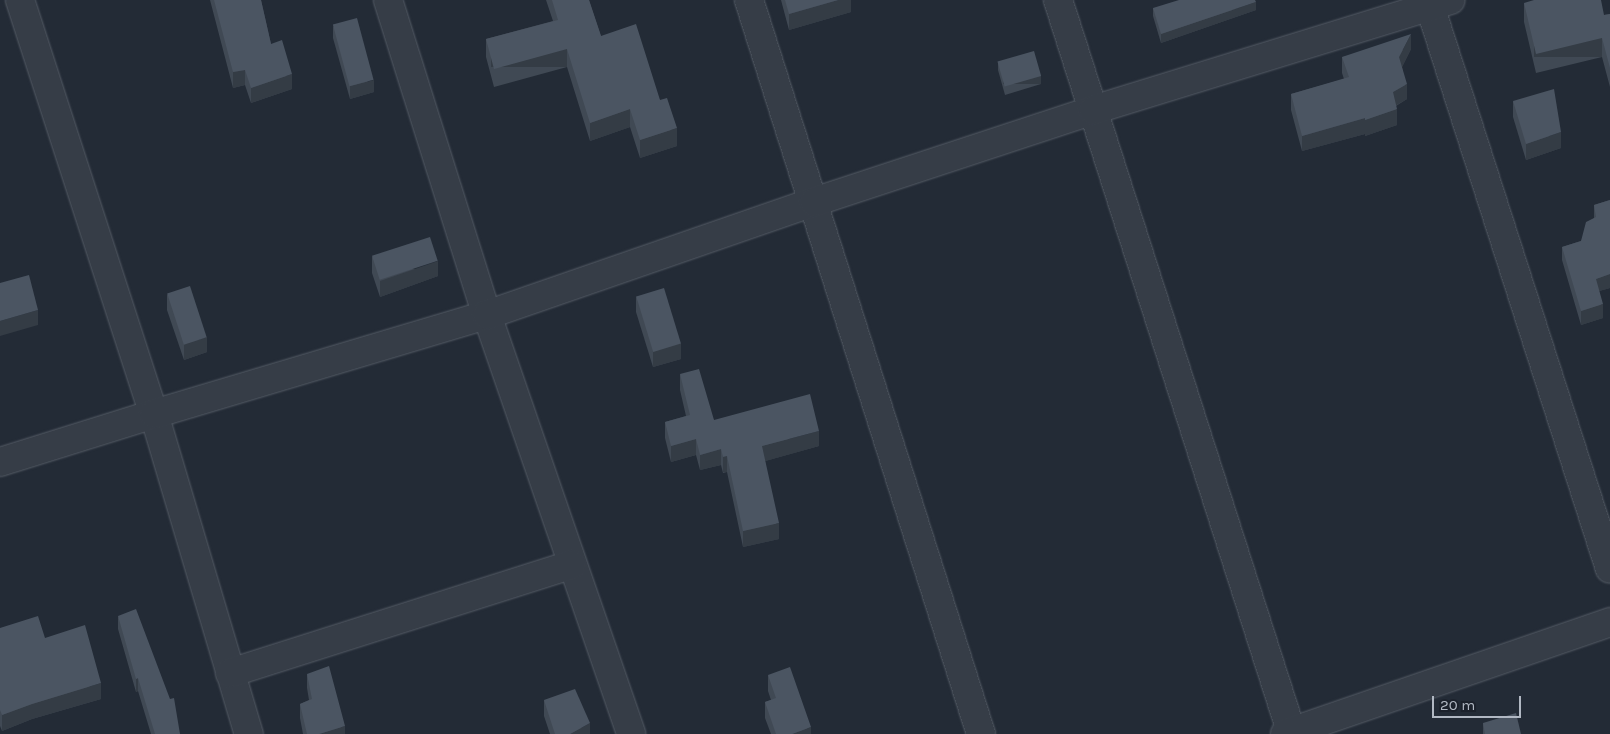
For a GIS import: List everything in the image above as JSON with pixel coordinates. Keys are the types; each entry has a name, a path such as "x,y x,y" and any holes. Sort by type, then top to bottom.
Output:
{"street":[{"path":"20,0 154,414 230,673 250,734"},
{"path":"388,0 486,315 631,734"},
{"path":"749,0 981,734"},
{"path":"1058,0 1289,733 1610,622"},
{"path":"0,462 486,315 814,202 1093,110 1436,2 1610,569"},
{"path":"230,673 571,565"}],"building":[{"path":"214,0 261,0 271,44 282,40 292,74 251,88 245,70 233,72"},
{"path":"552,0 589,0 601,36 636,24 660,100 667,98 677,128 640,140 630,109 590,123 567,49 494,69 486,39 558,20"},
{"path":"785,0 838,0 789,14"},
{"path":"1179,0 1255,0 1256,2 1161,34 1153,8"},
{"path":"1534,0 1601,0 1604,15 1610,14 1610,68 1602,38 1536,54 1524,3"},
{"path":"357,18 374,80 349,86 333,24"},
{"path":"1411,34 1399,57 1407,84 1393,92 1397,109 1365,120 1365,118 1302,136 1291,94 1349,77 1342,57"},
{"path":"1034,51 1041,76 1005,86 997,61"},
{"path":"1554,89 1561,132 1526,144 1513,101"},
{"path":"1610,200 1610,274 1596,279 1603,304 1581,311 1562,247 1581,241 1586,222 1596,217 1594,205"},
{"path":"430,237 438,261 380,280 372,256"},
{"path":"29,275 38,310 0,321 0,283"},
{"path":"190,286 207,337 184,345 167,293"},
{"path":"664,288 681,343 653,352 636,296"},
{"path":"699,369 714,420 810,394 819,431 762,446 779,523 743,531 727,456 723,457 721,449 700,455 696,439 671,446 665,422 690,415 680,374"},
{"path":"136,609 170,699 174,698 180,734 155,734 138,678 136,679 118,616"},
{"path":"38,616 45,638 85,625 101,683 2,715 0,710 0,628"},
{"path":"329,666 345,726 319,734 307,734 300,704 312,699 307,674"},
{"path":"790,667 811,727 792,734 776,734 765,702 776,698 768,675"},
{"path":"575,689 590,723 570,734 555,734 544,700"},
{"path":"1516,713 1521,734 1485,734 1483,723"}]}
